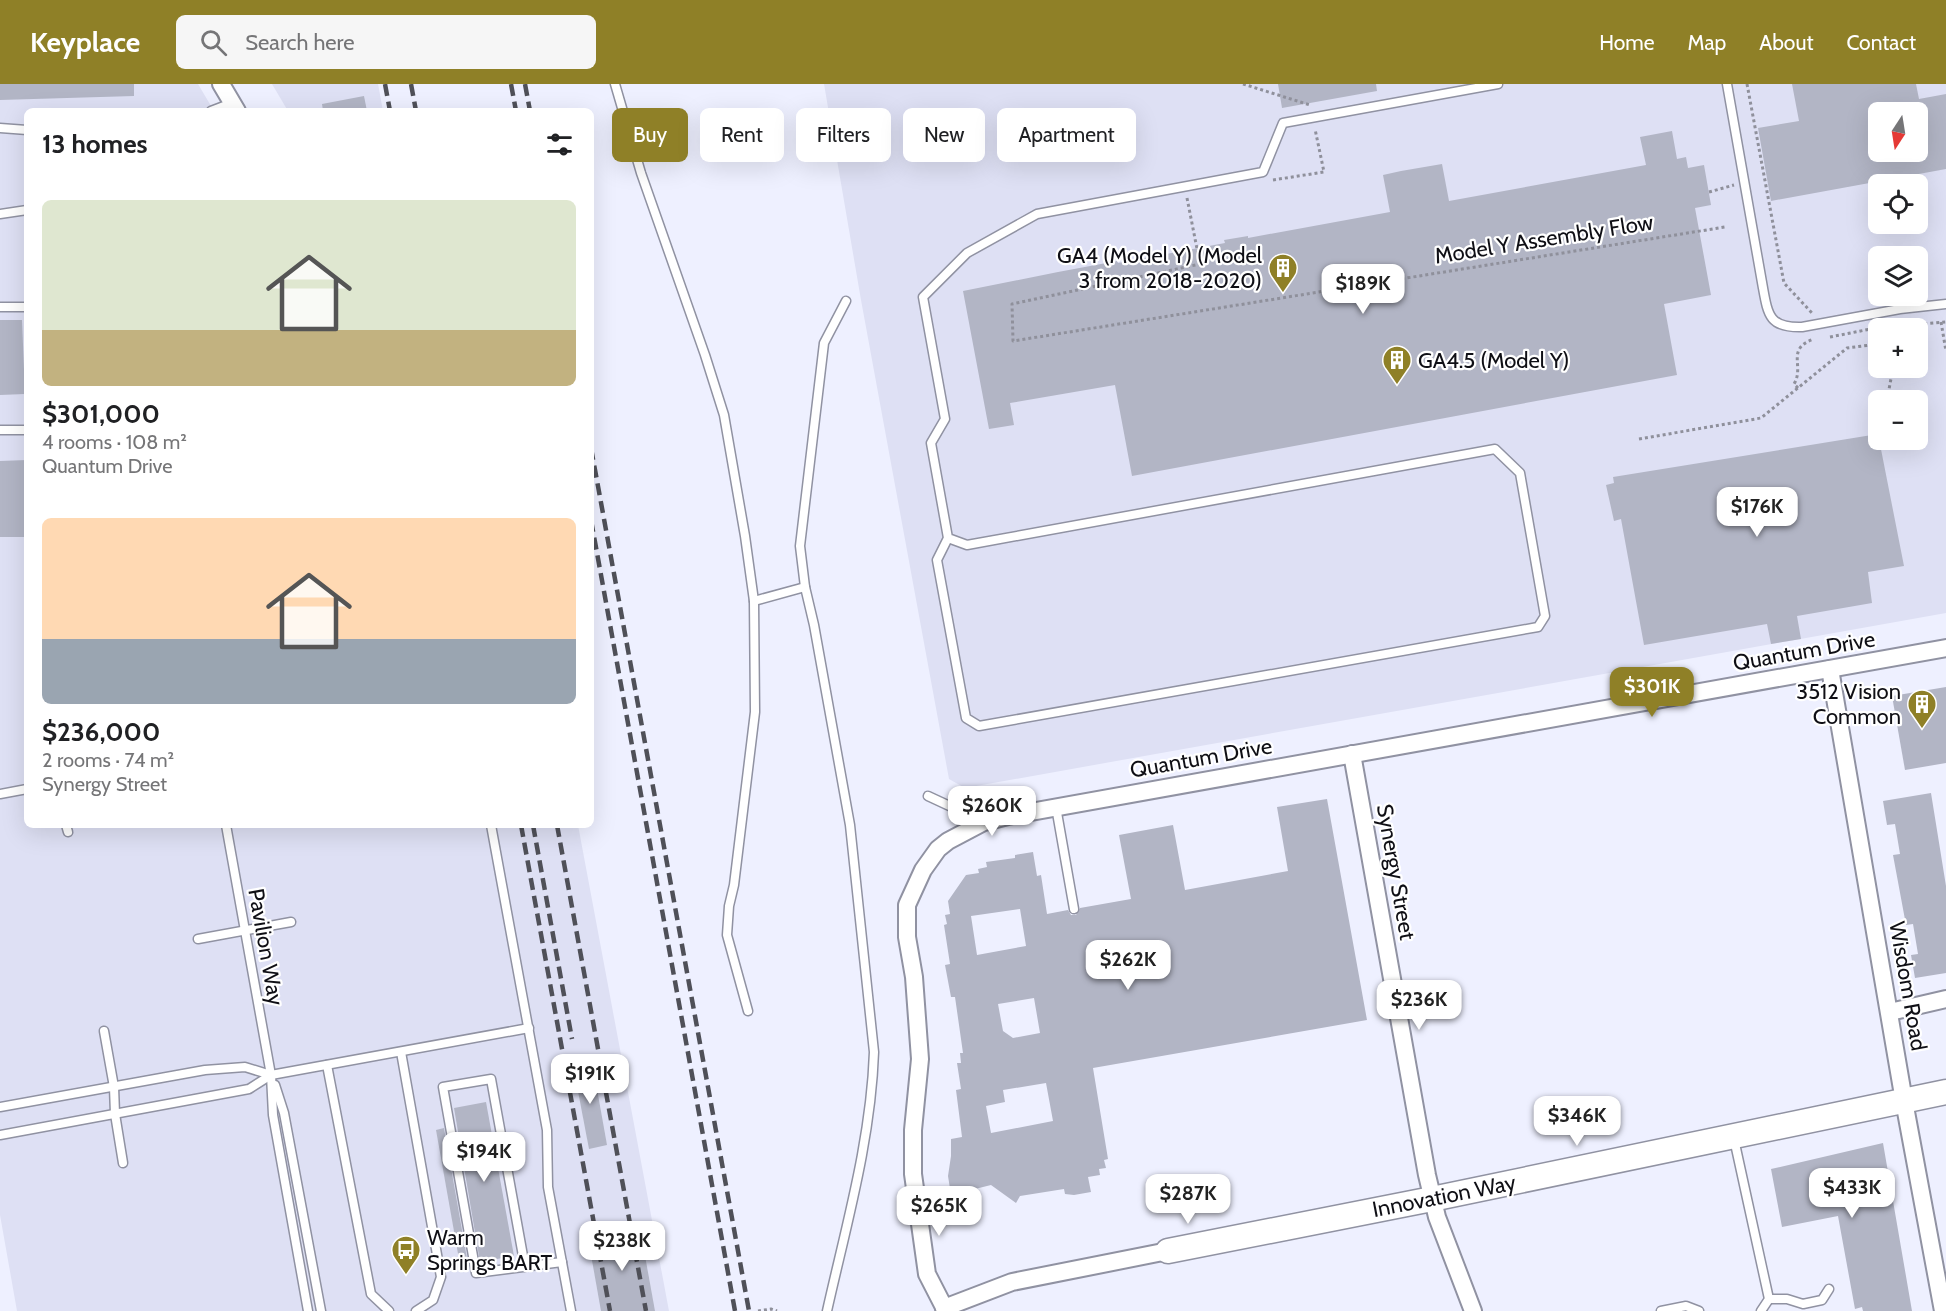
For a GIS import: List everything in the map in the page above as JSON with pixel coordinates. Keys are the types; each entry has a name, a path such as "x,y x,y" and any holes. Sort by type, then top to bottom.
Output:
{"street":[{"path":"221,84 234,107"},
{"name":"Quantum Drive","path":"945,1309 927,1274 913,1174 913,1130 920,1059 914,977 907,937 908,905 923,870 938,849 959,833 984,822 1056,807 1946,648"},
{"name":"Wisdom Road","path":"1830,669 1904,1101 1943,1304"},
{"name":"Synergy Street","path":"1352,754 1432,1199 1473,1311"},
{"path":"1890,1012 1946,999"},
{"name":"Innovation Way","path":"945,1309 1012,1282 1432,1199 1946,1092"}],"lane":[{"path":"615,84 641,173 724,416 745,536 754,601 754,712 727,934 748,1011"},
{"path":"948,538 967,545 1495,449 1520,473 1545,616 1538,627 979,726 966,718 937,560 948,538 931,443 945,419 923,297 967,253 1038,214 1263,172 1283,123 1498,84"},
{"path":"1727,84 1769,314 1779,324 1788,327 1802,327 1900,309 1946,304"},
{"path":"0,128 24,130"},
{"path":"0,214 24,210"},
{"path":"827,1311 868,1126 873,1087 874,1052 850,825 805,587 800,546 824,342 846,301"},
{"path":"0,307 24,307"},
{"path":"0,430 24,430"},
{"path":"754,601 805,587"},
{"path":"0,794 24,790"},
{"path":"928,796 984,822"},
{"path":"1056,807 1074,909"},
{"name":"Pavilion Way","path":"227,828 271,1075 273,1114 308,1311"},
{"path":"492,828 547,1130 548,1187 571,1311"},
{"path":"198,939 291,922"},
{"path":"0,1136 249,1089 271,1075 529,1028"},
{"path":"104,1031 114,1087 115,1113 123,1163"},
{"path":"401,1052 441,1277 433,1300 416,1311"},
{"path":"327,1065 371,1294 389,1311"},
{"path":"0,1107 205,1070 245,1067 271,1075"},
{"name":"Pavilion Way","path":"271,1075 284,1113 321,1311"},
{"path":"525,1267 491,1079 443,1087 476,1273 525,1267 562,1262"},
{"path":"1733,1136 1769,1299 1761,1311"},
{"path":"1769,1299 1786,1299 1803,1304 1822,1300 1828,1289"},
{"path":"1661,1311 1686,1306 1699,1311"}],"path":[{"path":"1243,84 1310,105"},
{"path":"1748,84 1784,285 1834,336"},
{"path":"1267,182 1324,172 1315,127"},
{"name":"Model Y Assembly Flow","path":"1187,195 1200,264 1012,304 1013,341 1725,227"},
{"path":"1928,324 1944,322 1946,351"},
{"path":"1798,388 1794,384 1798,376 1797,359 1799,349 1807,342 1868,329"},
{"path":"1639,439 1761,418 1847,348 1868,345"},
{"path":"758,1311 771,1309 777,1311"}],"shaded area":[{"path":"0,84 198,84 212,108 24,108 24,828 579,828 669,1311 17,1311 0,1215"},
{"path":"272,84 378,84 382,108 286,108"},
{"path":"824,84 1946,84 1946,613 965,788 949,779 837,162 891,162 891,108 828,108"}],"building":[{"path":"0,84 134,84 134,96 0,100"},
{"path":"1278,84 1376,84 1377,91 1282,108"},
{"path":"1792,84 1916,84 1919,99 1946,94 1946,169 1919,174 1868,174 1868,183 1771,201 1758,128 1799,121"},
{"path":"364,96 366,108 323,108 322,104"},
{"name":"GA4 (Model Y) (Model 3 from 2018-2020)","path":"1672,131 1677,159 1686,157 1688,168 1704,165 1711,205 1695,208 1711,295 1664,304 1677,375 1132,476 1115,385 1010,403 1014,425 989,429 963,291 1225,243 1224,240 1248,236 1248,238 1390,212 1383,175 1401,171 1442,164 1449,201 1646,165 1640,137"},
{"path":"0,320 22,320 24,394 0,395"},
{"path":"1868,436 1868,450 1881,450 1904,566 1868,572 1872,603 1797,616 1801,639 1771,644 1767,624 1644,645 1621,519 1614,521 1606,485 1614,483 1613,477"},
{"path":"24,460 24,537 0,537 0,461"},
{"name":"3512 Vision Common","path":"1946,687 1946,763 1905,770 1892,696"},
{"path":"1931,793 1946,886 1946,973 1915,978 1911,955 1918,954 1913,924 1906,925 1893,855 1900,854 1895,824 1887,825 1883,801"},
{"path":"1327,799 1367,1020 1093,1068 1108,1159 1104,1160 1106,1168 1099,1169 1100,1175 1088,1177 1091,1192 1065,1194 1064,1189 1020,1196 1016,1203 991,1185 951,1195 948,1176 951,1139 962,1137 956,1090 961,1089 957,1063 961,1063 960,1053 963,1053 955,997 951,997 945,965 950,964 944,925 947,924 945,915 950,914 948,901 966,875 979,873 978,869 987,867 986,862 1015,858 1015,855 1033,852 1037,876 1041,875 1047,914 1068,910 1071,915 1076,915 1080,908 1131,899 1119,835 1173,825 1185,890 1288,871 1277,807","holes":["1020,909 1026,946 977,955 971,916","1034,998 1040,1033 1013,1038 1003,1031 998,1004","1046,1083 1053,1121 991,1133 986,1106 1005,1102 1003,1090"]},
{"path":"592,1061 607,1145 589,1149 573,1065"},
{"path":"486,1102 514,1256 480,1262 454,1108"},
{"path":"444,1128 468,1264 460,1265 436,1130"},
{"path":"1883,1143 1912,1311 1863,1311 1862,1307 1855,1309 1838,1216 1782,1227 1771,1169"},
{"path":"640,1228 655,1311 601,1311 588,1238"}],"railway":[{"path":"385,84 389,108"},
{"path":"411,84 415,108"},
{"path":"511,84 515,108"},
{"path":"525,84 529,108"},
{"path":"594,464 749,1311"},
{"path":"594,536 735,1311"},
{"path":"522,828 610,1311"},
{"path":"534,828 572,1039"},
{"path":"558,828 646,1311"}],"place":[{"name":"GA4 (Model Y) (Model 3 from 2018-2020)","path":"1283,294"},
{"name":"GA4.5 (Model Y)","path":"1397,386"},
{"name":"3512 Vision Common","path":"1922,730"},
{"name":"Warm Springs BART","path":"406,1276"}]}
